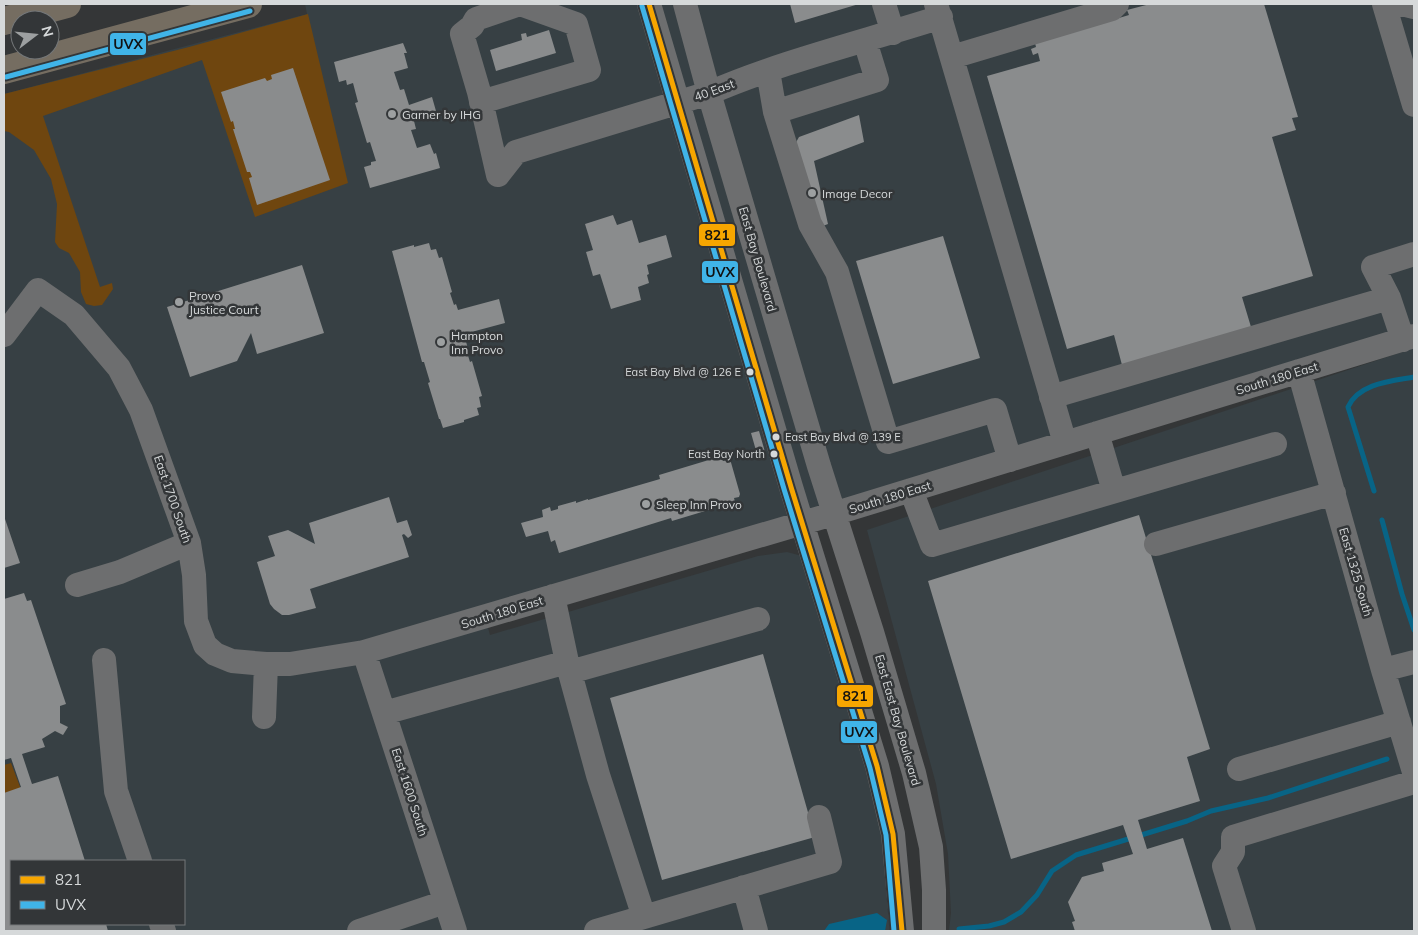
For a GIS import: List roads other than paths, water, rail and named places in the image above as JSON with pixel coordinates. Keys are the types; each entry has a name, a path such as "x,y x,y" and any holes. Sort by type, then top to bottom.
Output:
{"highway":[{"path":"4,21 67,4"},
{"path":"4,70 248,4"}],"street":[{"path":"520,4 576,24 590,70 481,102 462,34 472,26 476,19 520,4"},
{"path":"649,4 791,487 878,766 893,834 902,931"},
{"name":"East Bay Boulevard","path":"685,4 709,93 833,514"},
{"path":"884,4 893,32"},
{"path":"952,57 1112,9 1117,4"},
{"path":"1384,4 1414,105"},
{"path":"1402,4 1414,7"},
{"path":"938,11 1065,443"},
{"name":"40 East","path":"481,102 498,175 516,152 709,93 768,71 893,32 938,11"},
{"path":"472,26 490,81 497,84 539,70 565,78"},
{"path":"775,112 877,80 865,41"},
{"path":"768,71 775,112 810,224 836,272 888,442 995,410 1010,460"},
{"path":"1408,338 1373,267 1414,254"},
{"name":"East 1700 South","path":"4,335 38,290 74,315 119,368 141,410 189,543 194,575 196,621 205,645 215,654 232,661 290,664 364,652"},
{"path":"1051,397 1389,298"},
{"name":"South 180 East","path":"364,652 833,514 1408,338"},
{"name":"East 1325 South","path":"1299,371 1414,772"},
{"path":"1097,433 1114,492"},
{"path":"911,490 932,545 1275,444"},
{"path":"1156,544 1334,493"},
{"name":"East East Bay Boulevard","path":"833,514 872,632 914,773 931,847 934,931"},
{"path":"77,585 120,572 189,543"},
{"path":"553,596 568,667 598,775 644,916"},
{"path":"384,713 758,619"},
{"name":"East 1600 South","path":"364,652 455,931"},
{"path":"104,660 116,791 140,860"},
{"path":"1384,670 1414,662"},
{"path":"264,717 266,664"},
{"path":"1239,769 1399,722"},
{"path":"1244,931 1224,866 1233,852 1233,837 1414,782"},
{"path":"596,931 830,862 820,818"},
{"path":"744,887 756,931"},
{"path":"359,931 445,902"}],"water":[{"path":"877,913 887,920 885,931 824,931 829,924"}],"waterway":[{"path":"1374,491 1348,407 1353,399 1368,388 1377,384 1414,377"},
{"path":"1382,520 1414,630"},
{"path":"959,929 989,926 1004,922 1021,912 1037,895 1052,871 1076,855 1187,821 1211,811 1268,798 1387,759"}],"place":[{"name":"Garner by IHG","path":"392,114"},
{"name":"Image Decor","path":"812,193"},
{"name":"Provo Justice Court","path":"179,302"},
{"name":"Hampton Inn Provo","path":"441,342"},
{"name":"East Bay Blvd @ 126 E","path":"750,372"},
{"name":"East Bay Blvd @ 139 E","path":"776,437"},
{"name":"East Bay North","path":"774,454"},
{"name":"Sleep Inn Provo","path":"646,504"}]}
